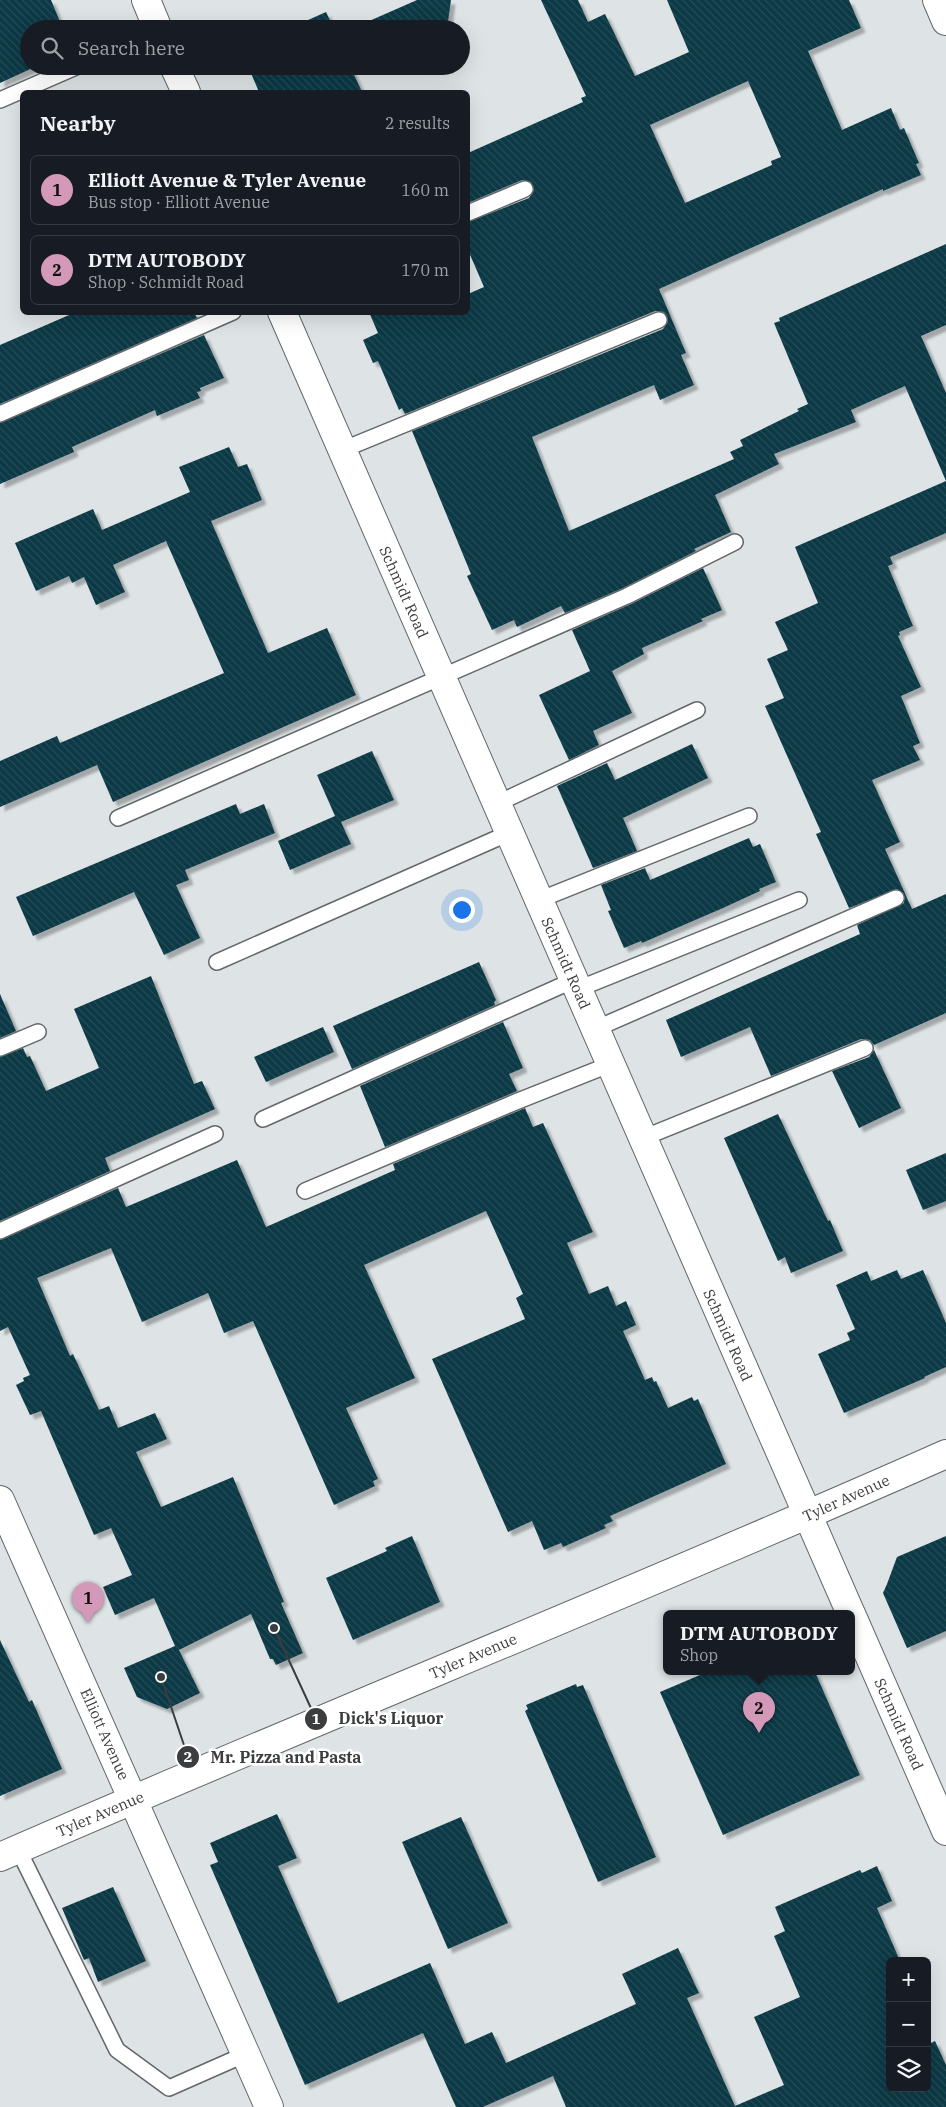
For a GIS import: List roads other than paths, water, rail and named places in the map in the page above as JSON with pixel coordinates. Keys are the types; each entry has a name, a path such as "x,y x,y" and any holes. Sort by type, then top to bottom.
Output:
{"street":[{"path":"146,0 154,20"},
{"path":"178,75 185,90"},
{"name":"Schmidt Road","path":"283,315 849,1610"},
{"name":"Tyler Avenue","path":"9,1853 807,1516 946,1454"},
{"name":"Elliott Avenue","path":"0,1500 269,2107"},
{"name":"Schmidt Road","path":"855,1624 946,1831"}],"lane":[{"path":"23,90 57,75"},
{"path":"0,100 20,91"},
{"path":"470,212 525,189"},
{"path":"0,414 227,315"},
{"path":"342,450 659,320"},
{"path":"118,818 627,596 735,542"},
{"path":"496,804 697,710"},
{"path":"539,900 749,816"},
{"path":"217,962 509,833"},
{"path":"595,1029 896,898"},
{"path":"263,1119 576,984 799,900"},
{"path":"0,1048 38,1032"},
{"path":"643,1138 865,1048"},
{"path":"305,1191 611,1064"},
{"path":"0,1231 215,1134"},
{"path":"9,1853 117,2050 170,2088 246,2054"}],"place":[{"name":"Elliott Avenue & Tyler Avenue","path":"88,1623"},
{"name":"Dick's Liquor","path":"274,1628"},
{"name":"Mr. Pizza and Pasta","path":"161,1677"},
{"name":"DTM AUTOBODY","path":"759,1733"}]}
